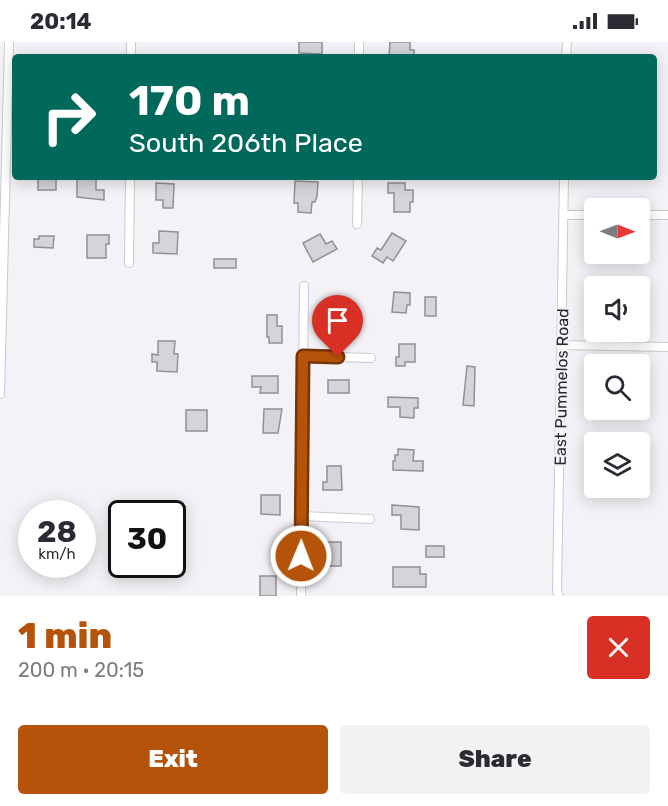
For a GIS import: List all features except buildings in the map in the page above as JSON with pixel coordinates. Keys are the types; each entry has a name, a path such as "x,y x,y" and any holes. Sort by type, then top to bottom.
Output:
{"street":[{"path":"0,394 9,42"},
{"path":"129,263 130,180"},
{"path":"357,224 358,180"},
{"name":"East Pummelos Road","path":"559,596 557,591 564,180"},
{"path":"564,214 584,215"},
{"path":"650,215 668,215"},
{"path":"301,596 303,286"},
{"path":"561,345 668,347"},
{"path":"303,356 371,358"},
{"path":"302,516 370,519"}],"route":[{"path":"301,556 303,356 338,357"}]}
